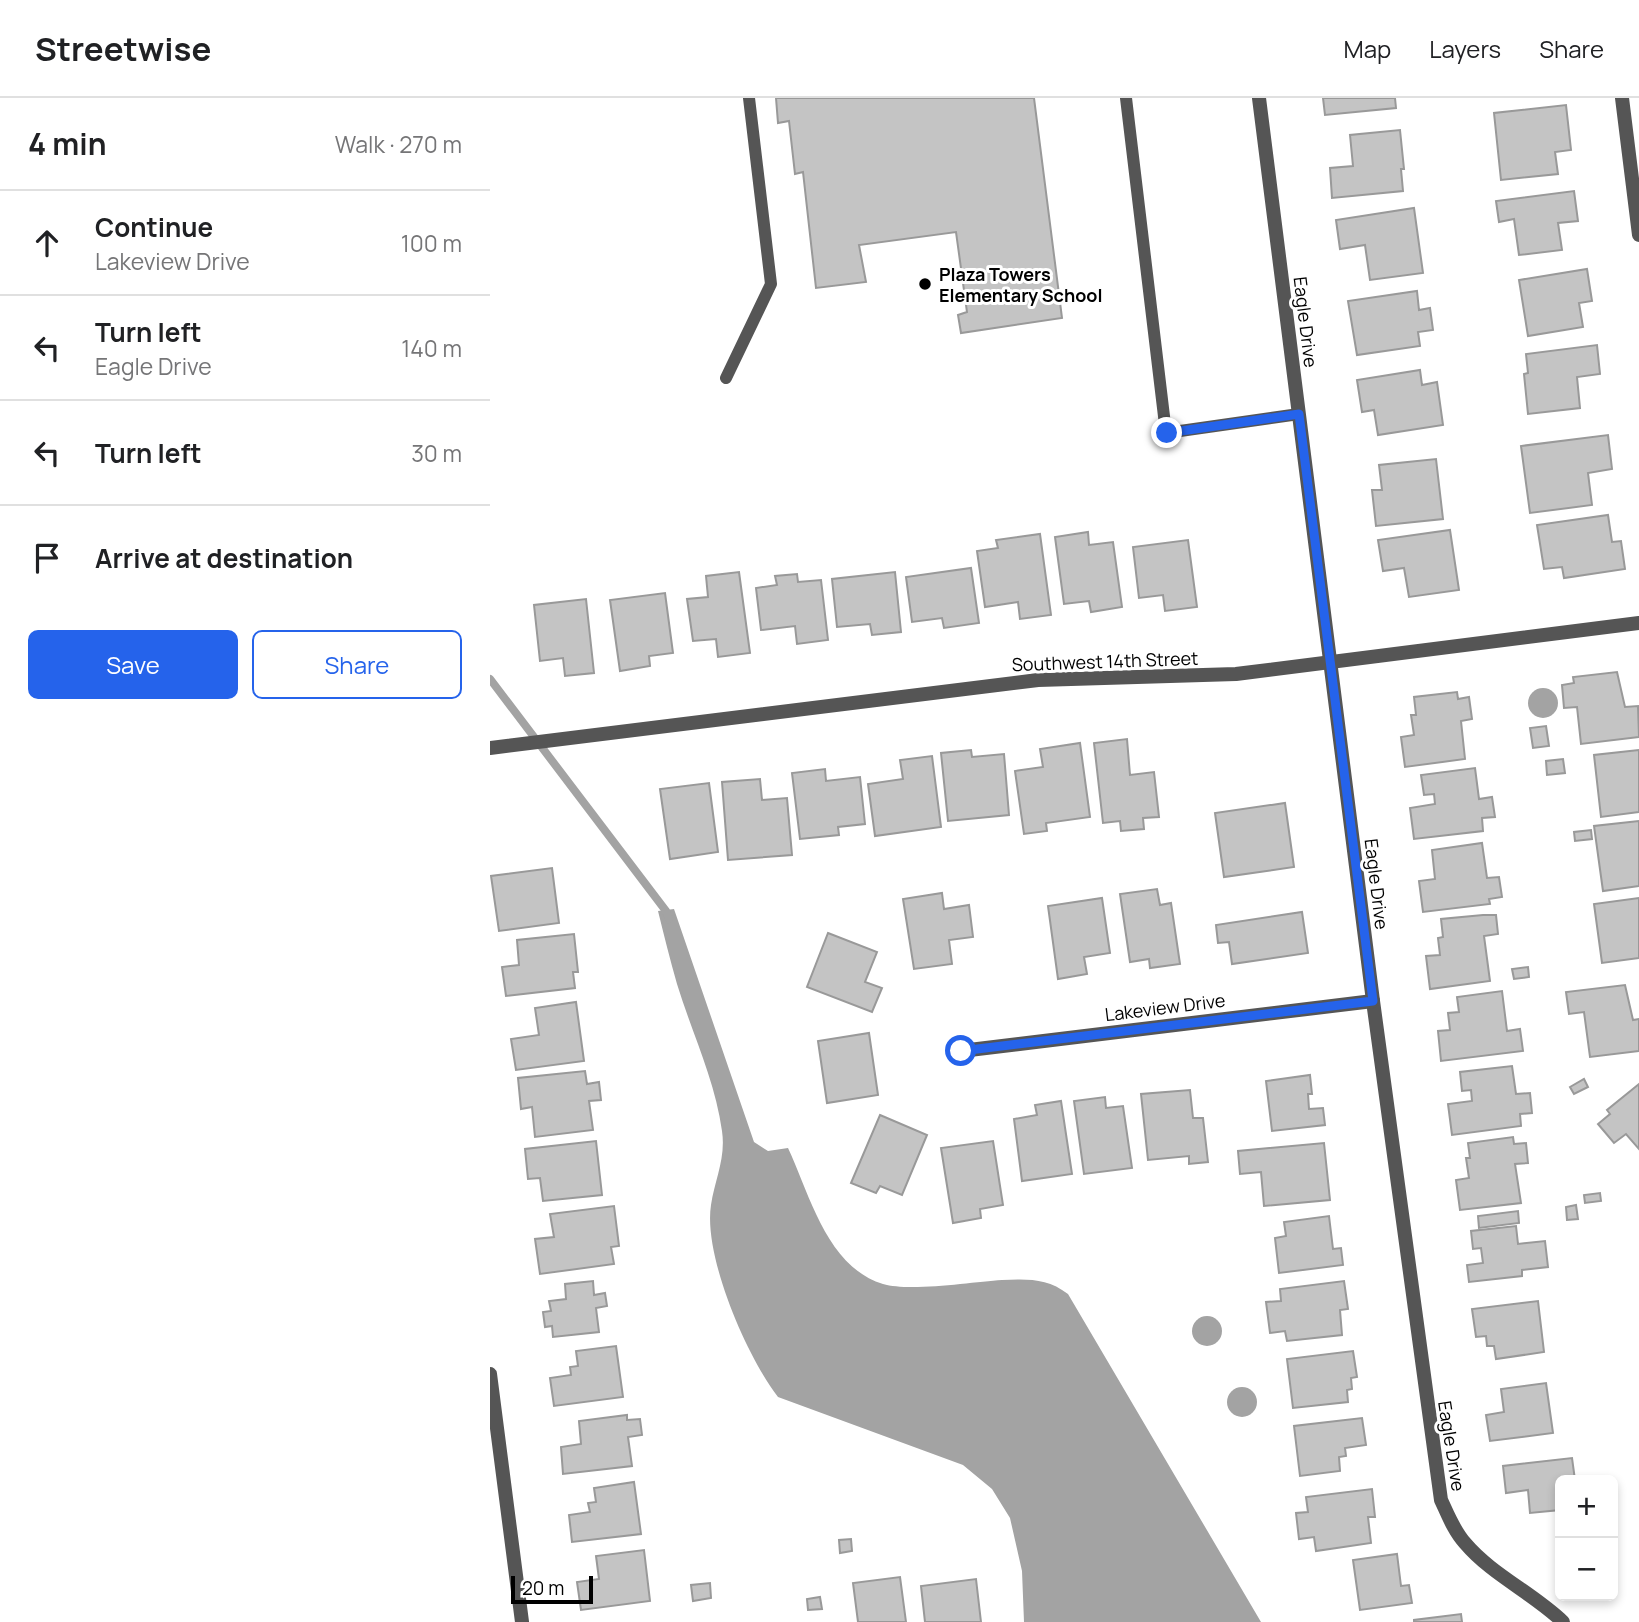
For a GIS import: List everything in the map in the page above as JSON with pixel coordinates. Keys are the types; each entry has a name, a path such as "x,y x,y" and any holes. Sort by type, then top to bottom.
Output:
{"street":[{"name":"Eagle Drive","path":"1259,98 1373,1001 1441,1500 1464,1543 1486,1564 1542,1602 1563,1622"},
{"path":"1622,98 1639,235"},
{"name":"Southwest 14th Street","path":"490,748 1038,680 1184,678 1639,623"},
{"name":"Lakeview Drive","path":"961,1051 1373,1001"},
{"path":"490,1374 522,1622"}],"lane":[{"path":"726,378 771,284 748,98"},
{"path":"1126,98 1167,433 1299,414"}],"shaded area":[{"path":"1543,688 1554,692 1558,703 1554,714 1543,718 1532,714 1528,703 1532,692"},
{"path":"674,909 754,1142 768,1151 788,1148 813,1207 834,1246 864,1275 883,1284 925,1287 1029,1280 1045,1282 1068,1294 1261,1622 1024,1622 1022,1571 1010,1518 992,1489 963,1465 778,1397 741,1332 714,1251 710,1226 711,1205 721,1159 722,1131 714,1093 677,984 658,911"},
{"path":"1207,1316 1218,1320 1222,1331 1218,1342 1207,1346 1196,1342 1192,1331 1196,1320"},
{"path":"1242,1387 1253,1391 1257,1402 1253,1413 1242,1417 1231,1413 1227,1402 1231,1391"}],"building":[{"path":"776,98 1034,98 1062,318 961,333 958,315 967,312 956,232 859,245 866,282 816,288 803,172 795,174 789,121 778,123"},
{"path":"1323,98 1395,98 1396,108 1325,115"},
{"path":"1566,105 1571,150 1555,152 1558,174 1501,180 1494,113"},
{"path":"1400,130 1403,191 1332,198 1330,168 1353,166 1350,135"},
{"path":"1574,191 1578,221 1558,223 1562,250 1519,255 1514,219 1499,222 1496,201"},
{"path":"1414,208 1423,273 1370,280 1365,245 1340,249 1336,220"},
{"path":"1587,269 1592,301 1579,303 1583,327 1528,336 1519,280"},
{"path":"1417,291 1419,310 1430,308 1433,330 1418,332 1420,346 1357,355 1348,301"},
{"path":"1597,345 1600,374 1577,377 1580,408 1528,414 1524,374 1528,373 1526,354"},
{"path":"1420,370 1422,385 1437,382 1443,425 1378,435 1374,410 1362,412 1357,380"},
{"path":"1608,435 1612,469 1588,473 1592,505 1530,513 1521,446"},
{"path":"1436,459 1443,519 1376,526 1372,490 1382,490 1379,465"},
{"path":"1608,515 1612,542 1621,541 1625,569 1564,578 1562,567 1544,569 1537,525"},
{"path":"1450,530 1459,590 1409,597 1404,568 1383,571 1378,540"},
{"path":"1088,532 1089,545 1113,542 1122,607 1091,612 1089,601 1064,604 1055,537"},
{"path":"1040,534 1051,615 1020,619 1018,602 985,607 977,551 998,548 996,540"},
{"path":"1188,540 1197,607 1165,611 1163,595 1139,598 1133,547"},
{"path":"971,568 979,623 944,628 942,618 912,622 906,577"},
{"path":"739,572 750,653 718,657 716,639 693,641 687,599 708,597 706,576"},
{"path":"895,572 901,632 872,635 870,624 837,627 832,579"},
{"path":"797,574 798,582 821,580 828,640 797,644 795,626 761,630 756,588 777,585 775,576"},
{"path":"665,593 673,653 649,656 650,666 620,671 610,600"},
{"path":"586,599 594,673 565,676 563,658 540,661 534,605"},
{"path":"1617,672 1625,707 1638,706 1639,737 1581,744 1577,707 1564,708 1562,685 1574,683 1573,677"},
{"path":"1457,692 1458,699 1469,697 1472,719 1461,721 1465,759 1405,767 1401,737 1414,735 1411,715 1416,715 1414,697"},
{"path":"1546,726 1549,746 1533,748 1530,728"},
{"path":"1127,739 1130,775 1154,772 1159,817 1143,818 1144,829 1121,831 1120,821 1103,823 1094,743"},
{"path":"1080,743 1090,817 1046,823 1047,831 1024,834 1015,771 1043,767 1040,749"},
{"path":"971,750 972,757 1004,754 1009,815 948,821 941,753"},
{"path":"1639,750 1639,812 1601,817 1594,755"},
{"path":"932,756 941,827 875,836 868,784 903,779 900,760"},
{"path":"1563,759 1565,773 1547,775 1546,761"},
{"path":"1475,768 1479,799 1492,797 1495,817 1482,818 1483,831 1414,839 1410,808 1435,804 1434,794 1424,795 1421,775"},
{"path":"825,769 826,781 860,777 865,824 838,827 839,835 800,839 792,773"},
{"path":"760,779 762,800 787,798 792,855 728,860 722,782"},
{"path":"709,783 718,852 670,859 660,789"},
{"path":"1285,803 1294,867 1224,877 1215,813"},
{"path":"1639,821 1639,886 1603,891 1594,826"},
{"path":"1591,830 1592,839 1575,841 1574,832"},
{"path":"1482,843 1487,878 1499,877 1502,897 1489,899 1490,904 1423,912 1419,881 1435,879 1432,850"},
{"path":"552,868 559,923 499,931 491,876"},
{"path":"1157,889 1160,905 1171,903 1180,964 1150,968 1149,959 1130,962 1120,894"},
{"path":"942,893 944,909 969,905 973,937 949,940 952,964 914,969 903,899"},
{"path":"1102,898 1110,953 1084,957 1087,974 1058,979 1048,906"},
{"path":"1639,898 1639,958 1602,963 1594,904"},
{"path":"1302,912 1308,953 1232,964 1229,942 1218,943 1216,925"},
{"path":"1496,915 1498,934 1484,936 1490,981 1430,989 1426,956 1440,955 1438,938 1443,937 1441,919"},
{"path":"828,933 877,952 865,982 882,988 872,1012 807,987"},
{"path":"574,934 578,972 573,972 575,988 506,996 502,967 519,965 517,940"},
{"path":"1528,967 1529,977 1514,979 1512,969"},
{"path":"1625,985 1633,1020 1639,1019 1639,1051 1590,1057 1584,1012 1569,1014 1566,992"},
{"path":"1502,991 1507,1031 1520,1029 1523,1051 1441,1061 1438,1031 1450,1030 1448,1013 1459,1012 1457,997"},
{"path":"576,1002 584,1061 516,1070 511,1039 539,1035 535,1008"},
{"path":"869,1033 878,1095 827,1103 818,1041"},
{"path":"1512,1066 1516,1094 1530,1093 1532,1113 1520,1114 1521,1126 1452,1135 1448,1104 1472,1101 1471,1090 1462,1091 1460,1072"},
{"path":"585,1071 587,1084 599,1082 601,1100 589,1101 593,1130 535,1137 532,1107 521,1109 518,1078"},
{"path":"1310,1075 1312,1094 1308,1094 1309,1109 1323,1108 1325,1125 1272,1131 1266,1081"},
{"path":"1584,1079 1588,1087 1574,1094 1570,1087"},
{"path":"1639,1084 1639,1149 1626,1134 1614,1143 1598,1124 1610,1114 1607,1110"},
{"path":"1190,1090 1193,1118 1203,1118 1208,1162 1189,1164 1189,1156 1148,1160 1141,1094"},
{"path":"1105,1097 1106,1108 1123,1106 1132,1168 1084,1174 1074,1101"},
{"path":"1061,1101 1072,1174 1022,1181 1014,1119 1037,1115 1035,1105"},
{"path":"880,1115 927,1135 902,1195 880,1186 876,1193 851,1183"},
{"path":"1513,1137 1514,1144 1526,1143 1528,1163 1515,1164 1521,1203 1460,1210 1456,1180 1469,1178 1466,1158 1470,1158 1468,1143"},
{"path":"596,1141 602,1195 543,1201 540,1178 528,1179 525,1149"},
{"path":"993,1141 1003,1205 980,1209 981,1218 953,1223 941,1148"},
{"path":"1324,1143 1330,1200 1264,1206 1261,1172 1240,1174 1238,1151"},
{"path":"1600,1193 1601,1201 1585,1203 1584,1195"},
{"path":"1576,1205 1578,1219 1567,1220 1566,1207"},
{"path":"614,1206 619,1246 611,1247 614,1264 540,1274 535,1239 554,1237 550,1214"},
{"path":"1518,1211 1519,1223 1479,1228 1478,1216"},
{"path":"1329,1216 1333,1249 1341,1248 1343,1265 1279,1273 1275,1238 1286,1236 1284,1222"},
{"path":"1516,1226 1518,1244 1545,1241 1548,1267 1522,1270 1522,1276 1469,1282 1467,1265 1483,1263 1481,1248 1473,1249 1471,1231"},
{"path":"593,1281 594,1295 605,1293 607,1306 596,1308 599,1332 553,1337 552,1326 545,1327 543,1312 551,1311 549,1301 566,1299 565,1284"},
{"path":"1344,1281 1348,1309 1340,1310 1342,1335 1287,1341 1285,1331 1270,1333 1266,1302 1281,1301 1280,1289"},
{"path":"1538,1301 1544,1352 1496,1359 1494,1346 1487,1346 1486,1336 1476,1337 1472,1309"},
{"path":"616,1346 623,1397 554,1406 550,1378 571,1375 570,1367 578,1366 576,1351"},
{"path":"1353,1351 1357,1377 1351,1378 1352,1389 1347,1390 1348,1402 1293,1408 1287,1359"},
{"path":"1546,1383 1553,1433 1490,1441 1486,1415 1504,1412 1501,1389"},
{"path":"627,1415 627,1420 640,1419 642,1435 628,1437 632,1466 563,1474 561,1447 581,1444 579,1421"},
{"path":"1362,1418 1366,1445 1345,1448 1346,1456 1339,1457 1340,1471 1300,1476 1294,1426"},
{"path":"1572,1458 1574,1475 1555,1475 1555,1510 1530,1513 1528,1490 1506,1493 1503,1466"},
{"path":"634,1482 641,1534 572,1542 569,1515 590,1512 588,1503 596,1502 594,1488"},
{"path":"1372,1489 1375,1517 1368,1517 1371,1543 1316,1551 1314,1537 1299,1539 1296,1513 1308,1512 1306,1497"},
{"path":"851,1539 852,1551 840,1553 839,1540"},
{"path":"644,1550 650,1601 581,1610 577,1582 599,1579 596,1556"},
{"path":"1397,1554 1401,1586 1409,1585 1412,1603 1360,1610 1353,1560"},
{"path":"900,1577 906,1622 858,1622 853,1583"},
{"path":"976,1579 981,1622 925,1622 921,1586"},
{"path":"710,1583 711,1598 693,1601 691,1585"},
{"path":"820,1597 822,1609 808,1610 807,1599"},
{"path":"1461,1614 1462,1622 1414,1622 1414,1620"}],"waterway":[{"path":"490,679 666,911 669,919"}],"place":[{"name":"Plaza Towers Elementary School","path":"925,284"}],"route":[{"path":"961,1051 1373,1001 1299,414 1167,433"}]}
